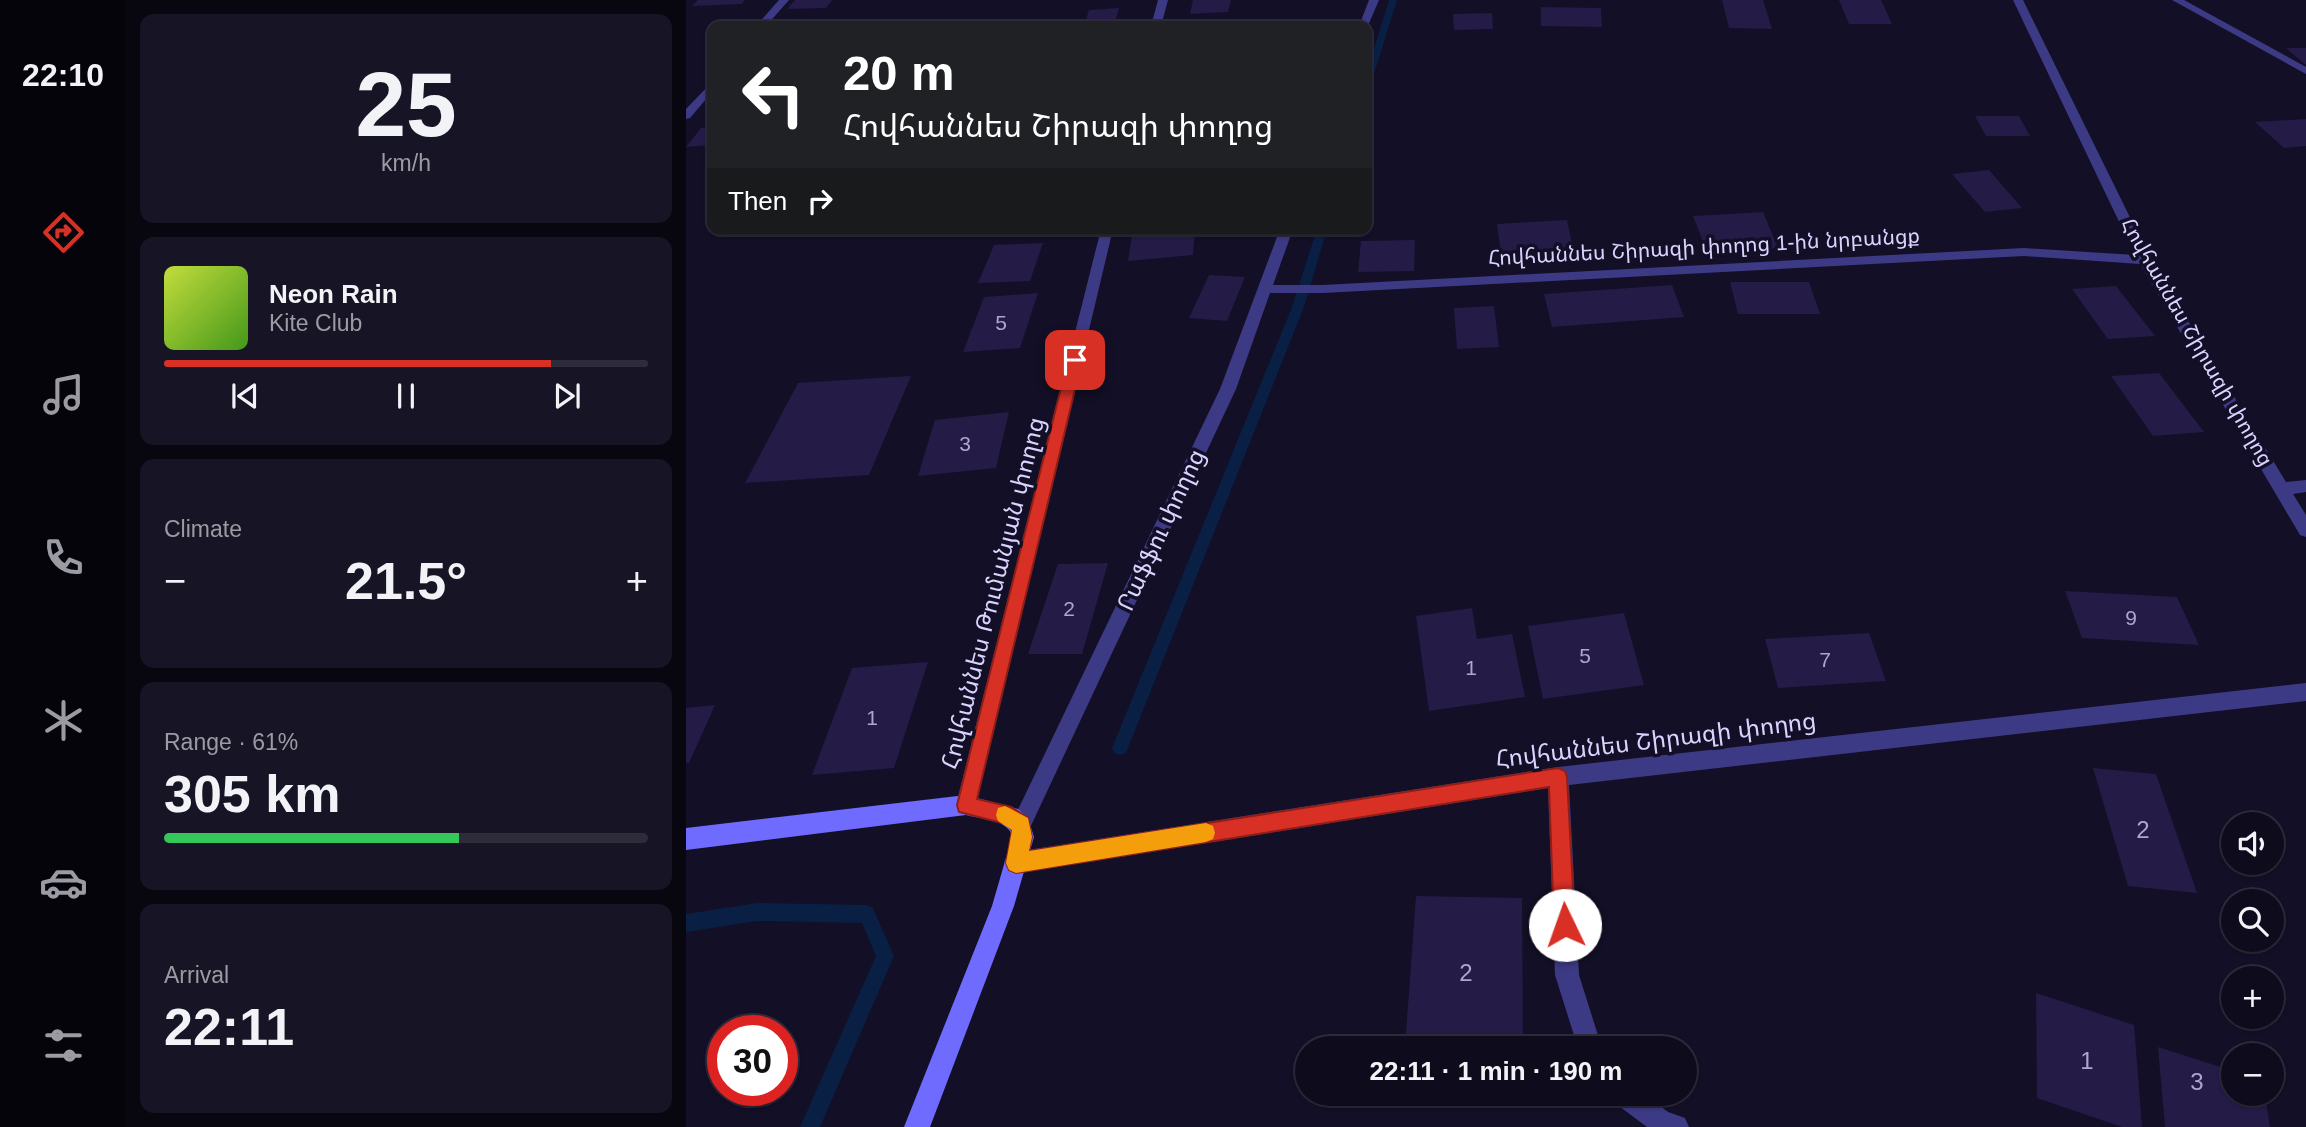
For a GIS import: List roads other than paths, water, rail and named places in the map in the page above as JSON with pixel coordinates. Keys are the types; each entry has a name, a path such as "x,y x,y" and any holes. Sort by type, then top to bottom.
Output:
{"main road":[{"path":"686,839 966,805 1016,820"},
{"name":"Րաֆֆու փողոց","path":"917,1127 1003,906 1023,837 1016,820"}],"street":[{"path":"765,21 784,0"},
{"path":"1157,21 1163,0"},
{"path":"1366,21 1374,0"},
{"name":"Հովհաննես Շիրազի փողոց","path":"2018,0 2144,260 2306,530"},
{"path":"2176,0 2306,71"},
{"path":"686,116 707,91"},
{"name":"Հովհաննես Թումանյան փողոց","path":"966,805 1106,235"},
{"name":"Րաֆֆու փողոց","path":"1016,820 1228,389 1285,235"},
{"name":"Հովհաննես Շիրազի փողոց 1-ին նրբանցք","path":"1265,289 1323,289 2024,252 2144,260"},
{"path":"2283,489 2306,486"},
{"name":"Հովհաննես Շիրազի փողոց","path":"1016,863 1558,777 2306,692"},
{"path":"1558,777 1567,975 1586,1036"},
{"path":"1640,1106 1662,1123 1676,1127"}],"waterway":[{"path":"1372,68 1393,0"},
{"path":"1120,748 1298,307 1320,235"},
{"path":"686,923 757,912 867,914 885,956 810,1127"}]}
